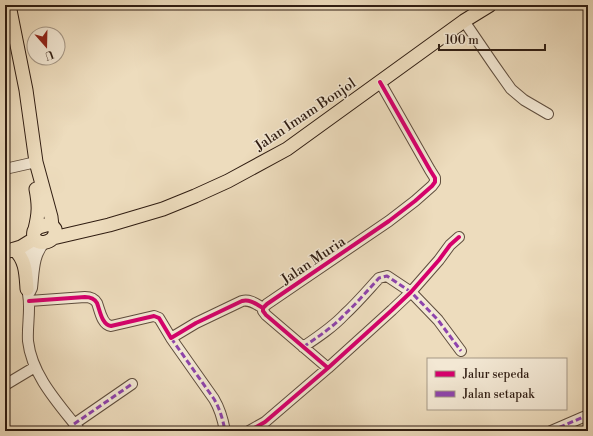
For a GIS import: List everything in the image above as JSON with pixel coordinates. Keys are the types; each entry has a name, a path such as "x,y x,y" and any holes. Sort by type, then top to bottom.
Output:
{"main road":[{"path":"9,5 26,90 34,162"},
{"name":"Jalan Imam Bonjol","path":"8,249 21,247 43,234 71,227 109,221 122,221 170,206 228,181 287,149 464,21 490,5"},
{"path":"5,14 34,162 51,217 43,234"},
{"path":"8,249 19,254 23,262 28,295"}],"street":[{"path":"464,21 511,89 524,100 548,114"},
{"name":"Jalan Muria","path":"263,308 389,221 415,201 435,182 435,178 380,82"},
{"path":"5,169 34,162"},
{"path":"43,234 29,252 28,340 35,366 48,389 77,428 132,384"},
{"path":"249,431 265,422 328,368 411,292 450,245 459,237"},
{"path":"303,347 323,334 380,278 387,276 411,292 438,320 461,351"},
{"path":"28,295 92,298 97,303 106,324 111,326 154,316 159,318 171,338 218,405 225,431"},
{"path":"171,338 196,323 242,301 248,301 263,308 266,315 328,368"},
{"path":"5,385 35,366"},
{"path":"551,431 588,415"}],"marked path":[{"path":"303,347 320,336 335,323 379,278 387,276 411,292 438,320 461,351"},
{"path":"171,338 214,399 221,415 225,431"},
{"path":"74,424 132,384"},
{"path":"551,431 588,415"}],"cycle path":[{"path":"328,368 266,315 263,308 389,221 415,201 435,182 435,178 380,82"},
{"path":"249,431 265,422 392,310 411,292 450,245 459,237"},
{"path":"29,301 85,297 90,298 95,300 103,320 108,325 111,326 154,316 159,318 171,338 196,323 242,301 250,301 263,308"}]}
